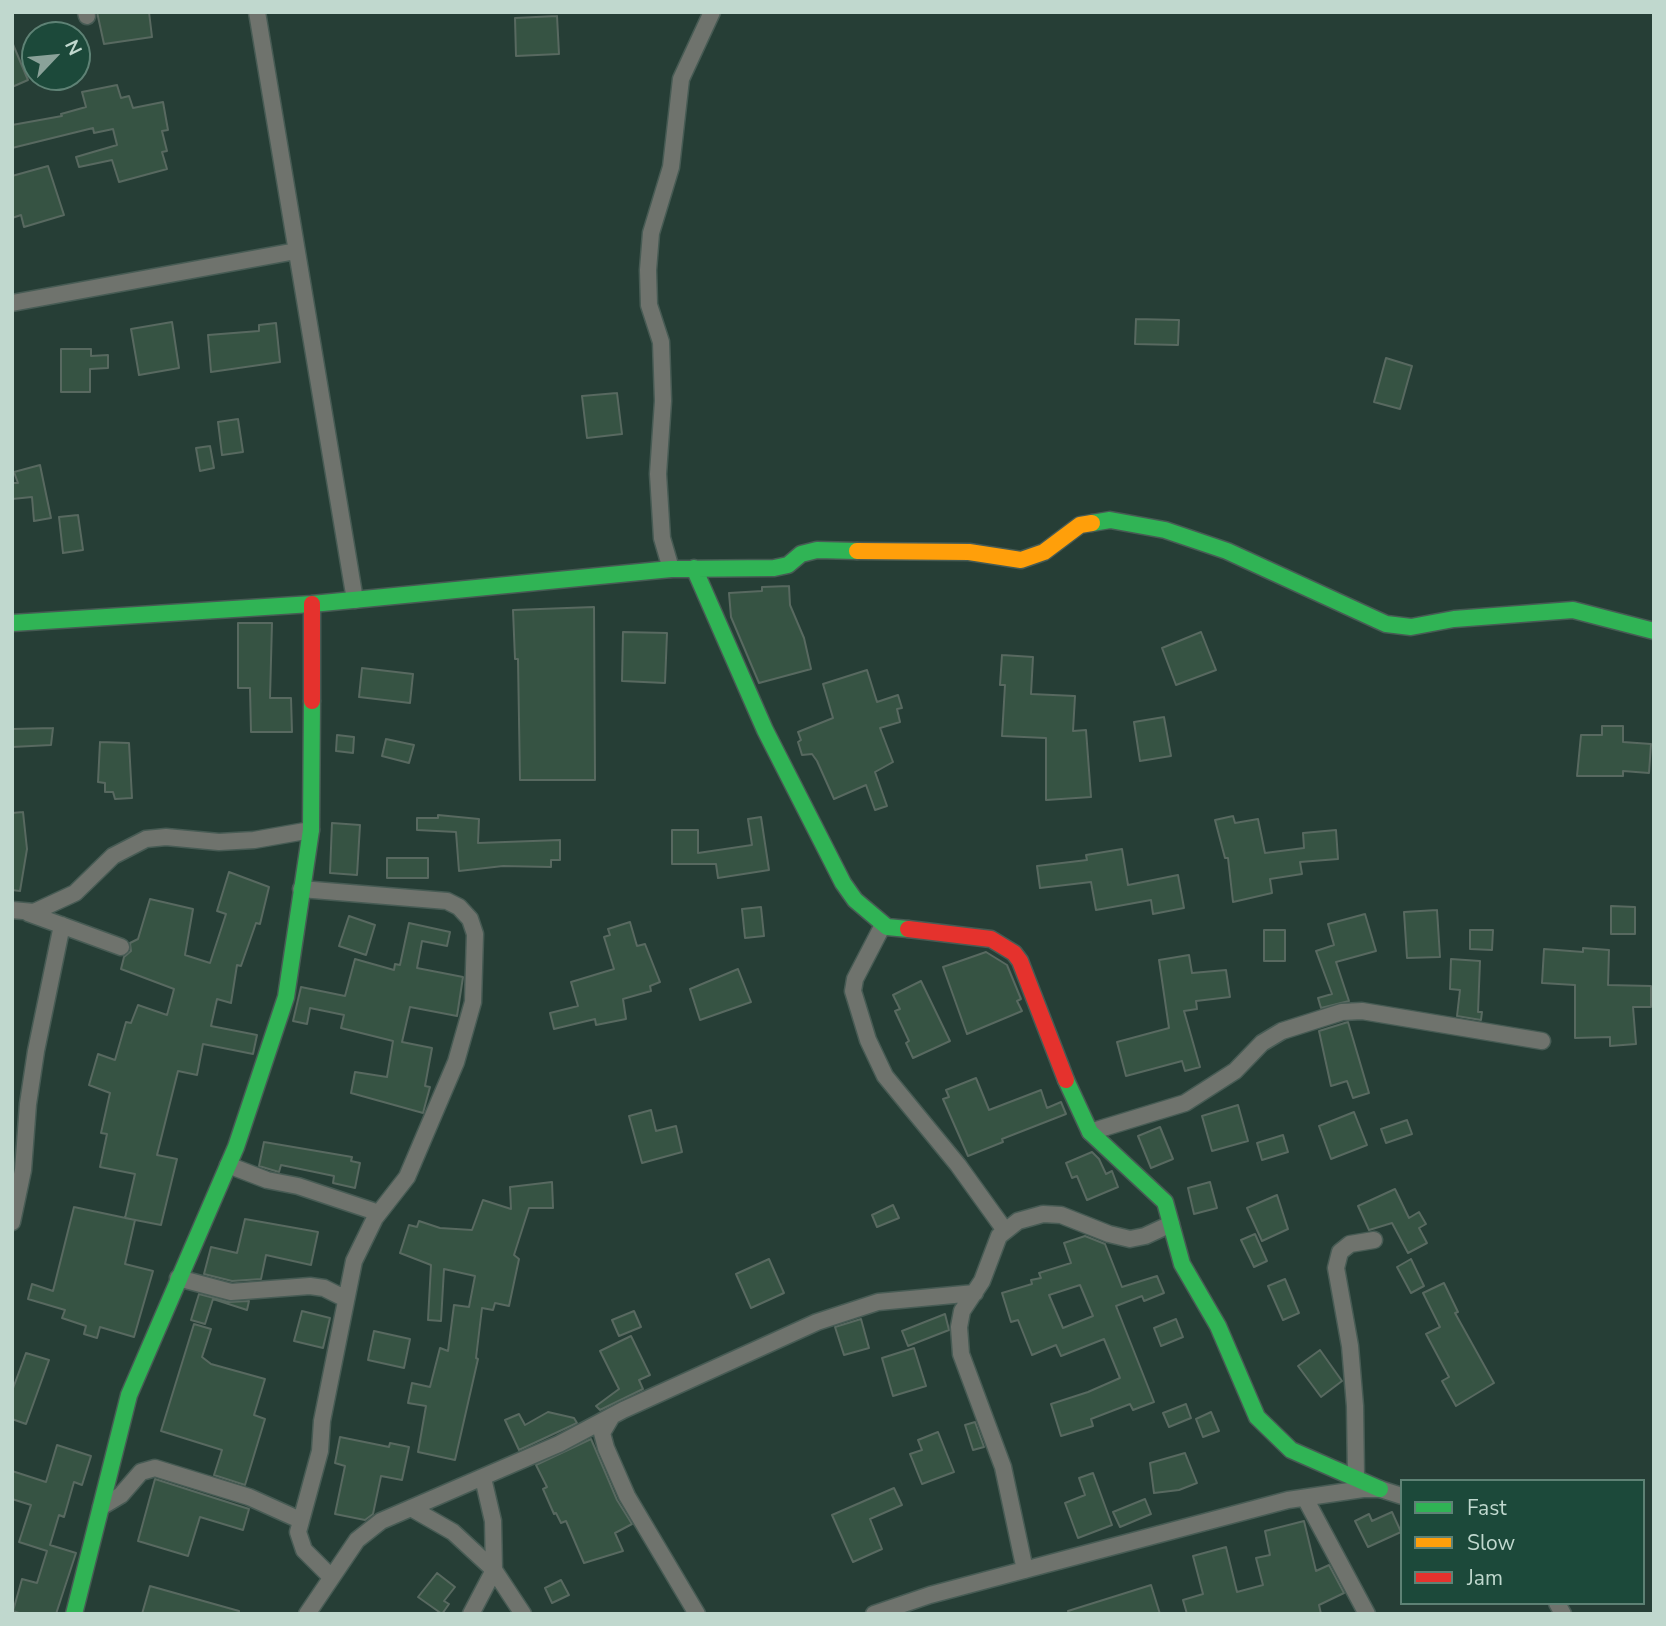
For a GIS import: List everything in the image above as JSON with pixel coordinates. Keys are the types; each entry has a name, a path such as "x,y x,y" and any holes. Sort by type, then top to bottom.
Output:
{"street":[{"path":"257,12 355,600"},
{"path":"671,569 660,529 658,474 663,401 661,342 651,314 648,270 651,233 671,167 681,79 712,12"},
{"path":"12,303 296,251"},
{"path":"12,623 312,604 671,569 784,567 801,554 817,550 969,552 1021,560 1044,552 1080,525 1110,520 1166,530 1227,551 1386,624 1411,627 1454,619 1573,610 1654,631"},
{"path":"694,568 765,730 843,883 855,900 883,925 991,939 1014,953 1090,1132 1161,1196 1169,1211 1174,1244 1182,1264 1214,1319 1256,1417 1291,1450 1400,1495"},
{"path":"74,1614 129,1395 228,1165 286,998 311,830 312,604"},
{"path":"19,911 42,909 75,893 113,856 146,839 166,837 219,842 311,830"},
{"path":"301,889 447,901 459,907 470,919 475,934 473,1002 456,1062 407,1177 362,1239 346,1299 322,1421 320,1451 300,1520 299,1541 331,1577"},
{"path":"19,911 121,947"},
{"path":"12,1222 32,1078 62,925"},
{"path":"883,925 855,979 853,992 868,1040 885,1076 958,1165 1004,1229"},
{"path":"1090,1132 1185,1103 1235,1071 1262,1043 1282,1031 1342,1012 1362,1011 1542,1041"},
{"path":"228,1165 267,1180 298,1186 379,1213"},
{"path":"1025,1570 1003,1467 961,1354 959,1327 962,1311 975,1293 1004,1229 1018,1221 1043,1213 1061,1215 1109,1234 1130,1239 1145,1236 1171,1224"},
{"path":"1356,1478 1356,1406 1336,1268 1340,1252 1350,1244 1374,1240"},
{"path":"178,1278 232,1292 310,1286 324,1288 346,1299"},
{"path":"307,1614 358,1540 381,1521 483,1478 817,1322 852,1310 927,1295 975,1293"},
{"path":"612,1416 603,1433 606,1448 626,1496 697,1614"},
{"path":"101,1507 121,1494 141,1472 155,1468 249,1497 300,1520"},
{"path":"471,1614 494,1570 493,1521 483,1478"},
{"path":"874,1614 930,1595 1306,1498 1380,1489"},
{"path":"1306,1498 1367,1614"},
{"path":"411,1508 453,1532 494,1570 523,1614"}],"building":[{"path":"97,12 149,12 152,37 104,44"},
{"path":"557,16 559,54 516,56 515,18"},
{"path":"12,42 21,63 21,83 12,87"},
{"path":"117,85 121,98 129,96 133,108 163,102 168,130 162,131 167,151 162,152 167,169 119,182 112,160 79,167 76,157 117,145 113,129 94,133 93,128 12,148 12,125 62,116 61,114 86,107 82,92"},
{"path":"48,166 64,215 24,227 21,215 12,218 12,176"},
{"path":"1136,319 1179,320 1178,345 1135,344"},
{"path":"172,322 179,368 139,375 131,329"},
{"path":"276,323 280,362 211,372 208,335 259,331 259,325"},
{"path":"61,349 91,349 91,356 108,355 108,368 90,369 90,392 61,392"},
{"path":"1386,358 1412,366 1400,409 1374,402"},
{"path":"617,393 622,434 587,438 582,396"},
{"path":"238,419 243,452 222,455 218,422"},
{"path":"210,446 214,468 200,471 196,448"},
{"path":"40,465 51,518 34,521 32,497 12,499 12,483 18,483 14,472"},
{"path":"78,515 83,550 63,553 59,517"},
{"path":"789,586 790,605 804,638 811,669 759,683 731,617 729,593 762,591 762,587"},
{"path":"594,607 595,780 520,780 518,659 515,659 513,610"},
{"path":"238,623 272,623 270,698 291,698 292,732 251,732 250,688 238,688"},
{"path":"623,632 667,633 665,683 622,681"},
{"path":"1201,632 1216,670 1176,685 1162,648"},
{"path":"1002,655 1033,657 1031,694 1075,696 1073,731 1086,730 1091,797 1046,800 1046,738 1002,736 1005,685 1000,685"},
{"path":"362,668 413,674 410,703 359,697"},
{"path":"867,670 877,702 898,695 902,708 897,709 900,722 880,728 893,762 875,772 887,806 875,810 866,785 834,799 817,761 812,754 802,755 798,742 801,740 798,732 833,718 823,684"},
{"path":"1164,717 1171,756 1140,761 1134,722"},
{"path":"1602,726 1623,726 1623,742 1651,744 1649,773 1623,771 1623,776 1577,776 1581,735 1602,735"},
{"path":"53,728 51,745 12,747 12,729"},
{"path":"337,735 354,737 353,753 336,751"},
{"path":"386,739 414,745 409,763 382,756"},
{"path":"100,742 129,743 132,798 115,799 113,792 105,792 105,783 98,782"},
{"path":"23,812 27,849 20,891 12,890 12,813"},
{"path":"438,815 479,819 478,843 560,840 560,860 551,860 551,867 503,866 459,871 456,832 417,830 417,818 438,818"},
{"path":"1233,816 1235,823 1258,819 1265,853 1304,848 1303,833 1336,830 1338,859 1300,862 1302,874 1270,879 1272,893 1233,902 1228,858 1225,858 1215,820"},
{"path":"761,817 769,870 718,878 716,864 672,864 672,830 698,830 698,853 752,845 748,819"},
{"path":"332,823 360,825 357,875 330,873"},
{"path":"1122,849 1128,885 1178,875 1184,908 1153,914 1151,900 1096,910 1091,882 1040,888 1037,866 1087,860 1086,855"},
{"path":"387,858 428,858 428,878 387,878"},
{"path":"229,872 269,887 260,924 256,923 241,966 237,965 231,1003 217,999 211,1026 257,1035 253,1054 203,1044 197,1075 178,1071 157,1155 177,1159 161,1225 125,1218 135,1174 100,1167 107,1134 101,1133 110,1093 89,1085 98,1054 115,1060 126,1022 131,1023 138,1005 167,1015 174,989 121,969 124,957 131,951 130,943 138,939 150,899 193,909 185,955 210,963 226,914 217,911"},
{"path":"1611,906 1635,907 1635,934 1611,934"},
{"path":"761,907 764,936 745,938 742,909"},
{"path":"1437,910 1440,957 1407,958 1404,912"},
{"path":"1365,914 1376,951 1336,962 1349,1001 1321,1008 1318,998 1332,994 1316,951 1334,945 1328,924"},
{"path":"349,916 375,925 366,955 339,946"},
{"path":"630,922 637,946 645,944 660,982 650,986 651,991 623,999 626,1019 596,1025 595,1019 554,1029 550,1013 578,1006 571,982 614,969 604,937 610,935 608,929"},
{"path":"409,923 450,932 447,946 422,941 417,968 463,977 457,1016 410,1007 402,1042 432,1048 425,1086 430,1087 423,1113 351,1093 355,1072 387,1077 393,1041 341,1028 344,1015 310,1008 307,1024 293,1021 301,987 345,996 355,959 394,970 395,964 400,965"},
{"path":"1264,930 1285,930 1285,961 1264,961"},
{"path":"1470,930 1493,930 1492,950 1470,949"},
{"path":"1583,948 1609,950 1608,985 1651,986 1651,1007 1633,1007 1636,1044 1610,1046 1610,1037 1575,1038 1575,985 1542,983 1544,949 1583,952"},
{"path":"986,952 1007,965 1021,999 1017,1001 1022,1011 967,1034 943,967"},
{"path":"1189,955 1192,973 1226,970 1230,997 1196,1001 1197,1009 1184,1011 1200,1067 1185,1071 1182,1061 1126,1076 1117,1042 1169,1028 1159,960"},
{"path":"1451,959 1480,961 1478,1012 1482,1012 1481,1020 1457,1016 1460,990 1450,989"},
{"path":"738,969 751,1002 700,1020 690,989"},
{"path":"921,981 950,1041 913,1058 906,1043 909,1041 895,1011 900,1009 893,995"},
{"path":"1348,1022 1369,1093 1353,1098 1347,1081 1331,1086 1319,1031"},
{"path":"976,1078 989,1110 1041,1090 1047,1108 1061,1102 1066,1114 1002,1139 1003,1142 968,1156 943,1099 949,1097 946,1090"},
{"path":"1238,1105 1248,1141 1212,1151 1202,1116"},
{"path":"651,1110 656,1131 676,1126 682,1152 642,1163 629,1116"},
{"path":"1354,1112 1367,1145 1331,1159 1319,1126"},
{"path":"1407,1120 1412,1134 1386,1143 1381,1129"},
{"path":"1160,1127 1173,1159 1151,1168 1138,1136"},
{"path":"1283,1135 1288,1152 1262,1160 1257,1143"},
{"path":"264,1142 352,1157 351,1161 360,1163 355,1188 333,1183 334,1176 281,1165 279,1172 259,1166"},
{"path":"1092,1152 1099,1159 1106,1174 1112,1171 1118,1187 1087,1200 1077,1176 1072,1178 1066,1163"},
{"path":"552,1182 553,1208 529,1208 514,1255 519,1259 509,1306 495,1303 493,1310 482,1308 478,1359 455,1460 418,1452 426,1406 408,1403 412,1383 430,1387 440,1348 448,1351 454,1305 469,1307 475,1276 444,1269 441,1321 428,1320 431,1265 400,1253 409,1225 417,1227 419,1221 440,1228 472,1230 483,1200 511,1209 510,1187"},
{"path":"1210,1182 1217,1208 1194,1214 1188,1188"},
{"path":"1395,1189 1409,1218 1419,1212 1426,1224 1419,1228 1427,1243 1408,1253 1392,1223 1369,1230 1358,1206"},
{"path":"1277,1195 1288,1229 1262,1241 1247,1208"},
{"path":"893,1205 899,1218 877,1227 872,1215"},
{"path":"74,1207 135,1220 125,1264 153,1271 134,1337 100,1327 97,1338 84,1334 86,1326 62,1318 65,1310 28,1299 32,1284 53,1291"},
{"path":"245,1219 318,1232 311,1265 266,1255 261,1279 232,1281 204,1274 211,1247 237,1253"},
{"path":"1255,1234 1267,1261 1254,1267 1241,1240"},
{"path":"1085,1236 1105,1244 1122,1287 1157,1276 1164,1293 1144,1301 1142,1296 1116,1306 1154,1402 1133,1410 1130,1404 1091,1419 1093,1426 1061,1436 1051,1404 1120,1378 1104,1339 1061,1356 1056,1345 1032,1355 1018,1320 1011,1322 1002,1293 1032,1284 1031,1280 1041,1278 1039,1273 1071,1263 1064,1243","holes":["1080,1285 1093,1316 1063,1328 1049,1295"]},
{"path":"769,1259 784,1293 751,1308 736,1274"},
{"path":"1411,1259 1424,1286 1411,1293 1397,1267"},
{"path":"1285,1279 1299,1313 1283,1320 1268,1286"},
{"path":"1444,1283 1458,1312 1455,1313 1494,1383 1456,1406 1442,1381 1449,1377 1426,1334 1440,1327 1423,1293"},
{"path":"199,1294 229,1302 249,1301 247,1310 213,1299 205,1324 191,1320"},
{"path":"302,1311 330,1318 323,1348 294,1341"},
{"path":"634,1311 641,1327 619,1336 612,1320"},
{"path":"945,1314 949,1330 908,1346 902,1331"},
{"path":"861,1319 869,1348 844,1355 835,1327"},
{"path":"1176,1319 1183,1337 1161,1346 1154,1328"},
{"path":"194,1324 211,1329 202,1357 211,1364 265,1379 254,1415 265,1419 245,1485 214,1475 222,1450 161,1431"},
{"path":"374,1331 410,1339 404,1368 368,1360"},
{"path":"631,1336 650,1375 639,1380 643,1389 600,1410 596,1406 619,1389 600,1351"},
{"path":"914,1348 926,1386 893,1396 882,1358"},
{"path":"1320,1350 1342,1381 1321,1397 1298,1366"},
{"path":"26,1353 49,1360 26,1424 12,1419 12,1391"},
{"path":"1186,1404 1191,1418 1169,1427 1163,1413"},
{"path":"548,1412 574,1418 577,1423 519,1450 505,1420 519,1414 525,1425"},
{"path":"1211,1412 1219,1431 1203,1437 1196,1419"},
{"path":"975,1422 984,1447 973,1450 965,1425"},
{"path":"938,1432 954,1472 922,1484 910,1454 922,1450 918,1440"},
{"path":"340,1437 389,1447 390,1443 409,1447 402,1480 381,1476 373,1514 365,1520 335,1514 345,1466 335,1463"},
{"path":"591,1439 617,1500 632,1524 615,1533 623,1551 584,1563 566,1521 561,1523 556,1513 554,1514 543,1489 547,1487 536,1465"},
{"path":"57,1445 91,1456 82,1485 74,1482 64,1517 59,1515 50,1545 76,1553 56,1614 22,1614 13,1611 22,1579 37,1583 47,1551 19,1542 31,1505 12,1499 12,1471 46,1482"},
{"path":"1185,1453 1197,1483 1179,1490 1154,1493 1150,1463"},
{"path":"1093,1473 1112,1525 1078,1538 1065,1503 1085,1495 1079,1478"},
{"path":"155,1479 249,1509 243,1530 200,1517 188,1556 138,1541"},
{"path":"894,1488 902,1505 870,1519 882,1549 853,1562 832,1515"},
{"path":"1145,1499 1151,1514 1120,1527 1113,1512"},
{"path":"1392,1512 1400,1532 1368,1547 1355,1521 1369,1514 1372,1521"},
{"path":"1304,1521 1316,1571 1329,1565 1344,1593 1319,1605 1321,1614 1187,1614 1183,1600 1203,1594 1193,1556 1226,1547 1237,1592 1263,1585 1256,1558 1270,1555 1265,1531"},
{"path":"437,1573 455,1587 444,1601 449,1604 442,1614 418,1597"},
{"path":"561,1580 569,1595 552,1603 545,1588"},
{"path":"1151,1585 1160,1614 1069,1614 1068,1611"},
{"path":"150,1586 239,1611 239,1614 142,1614"}],"traffic: fast":[{"path":"1092,523 1110,520 1165,530 1227,551 1386,624 1411,627 1454,619 1573,610 1654,631"},
{"path":"12,623 312,604 671,569 774,568 788,565 801,554 817,550 857,551"},
{"path":"694,568 765,730 843,883 855,900 887,927 908,929"},
{"path":"74,1614 129,1395 236,1147 286,997 311,830 312,701"},
{"path":"1066,1080 1090,1132 1165,1202 1182,1264 1218,1326 1257,1417 1291,1450 1380,1489"}],"traffic: slow":[{"path":"857,551 969,552 1021,560 1044,552 1080,525 1092,523"}],"traffic: jam":[{"path":"312,604 312,701"},
{"path":"908,929 991,939 1014,953 1020,961 1066,1080"}]}
